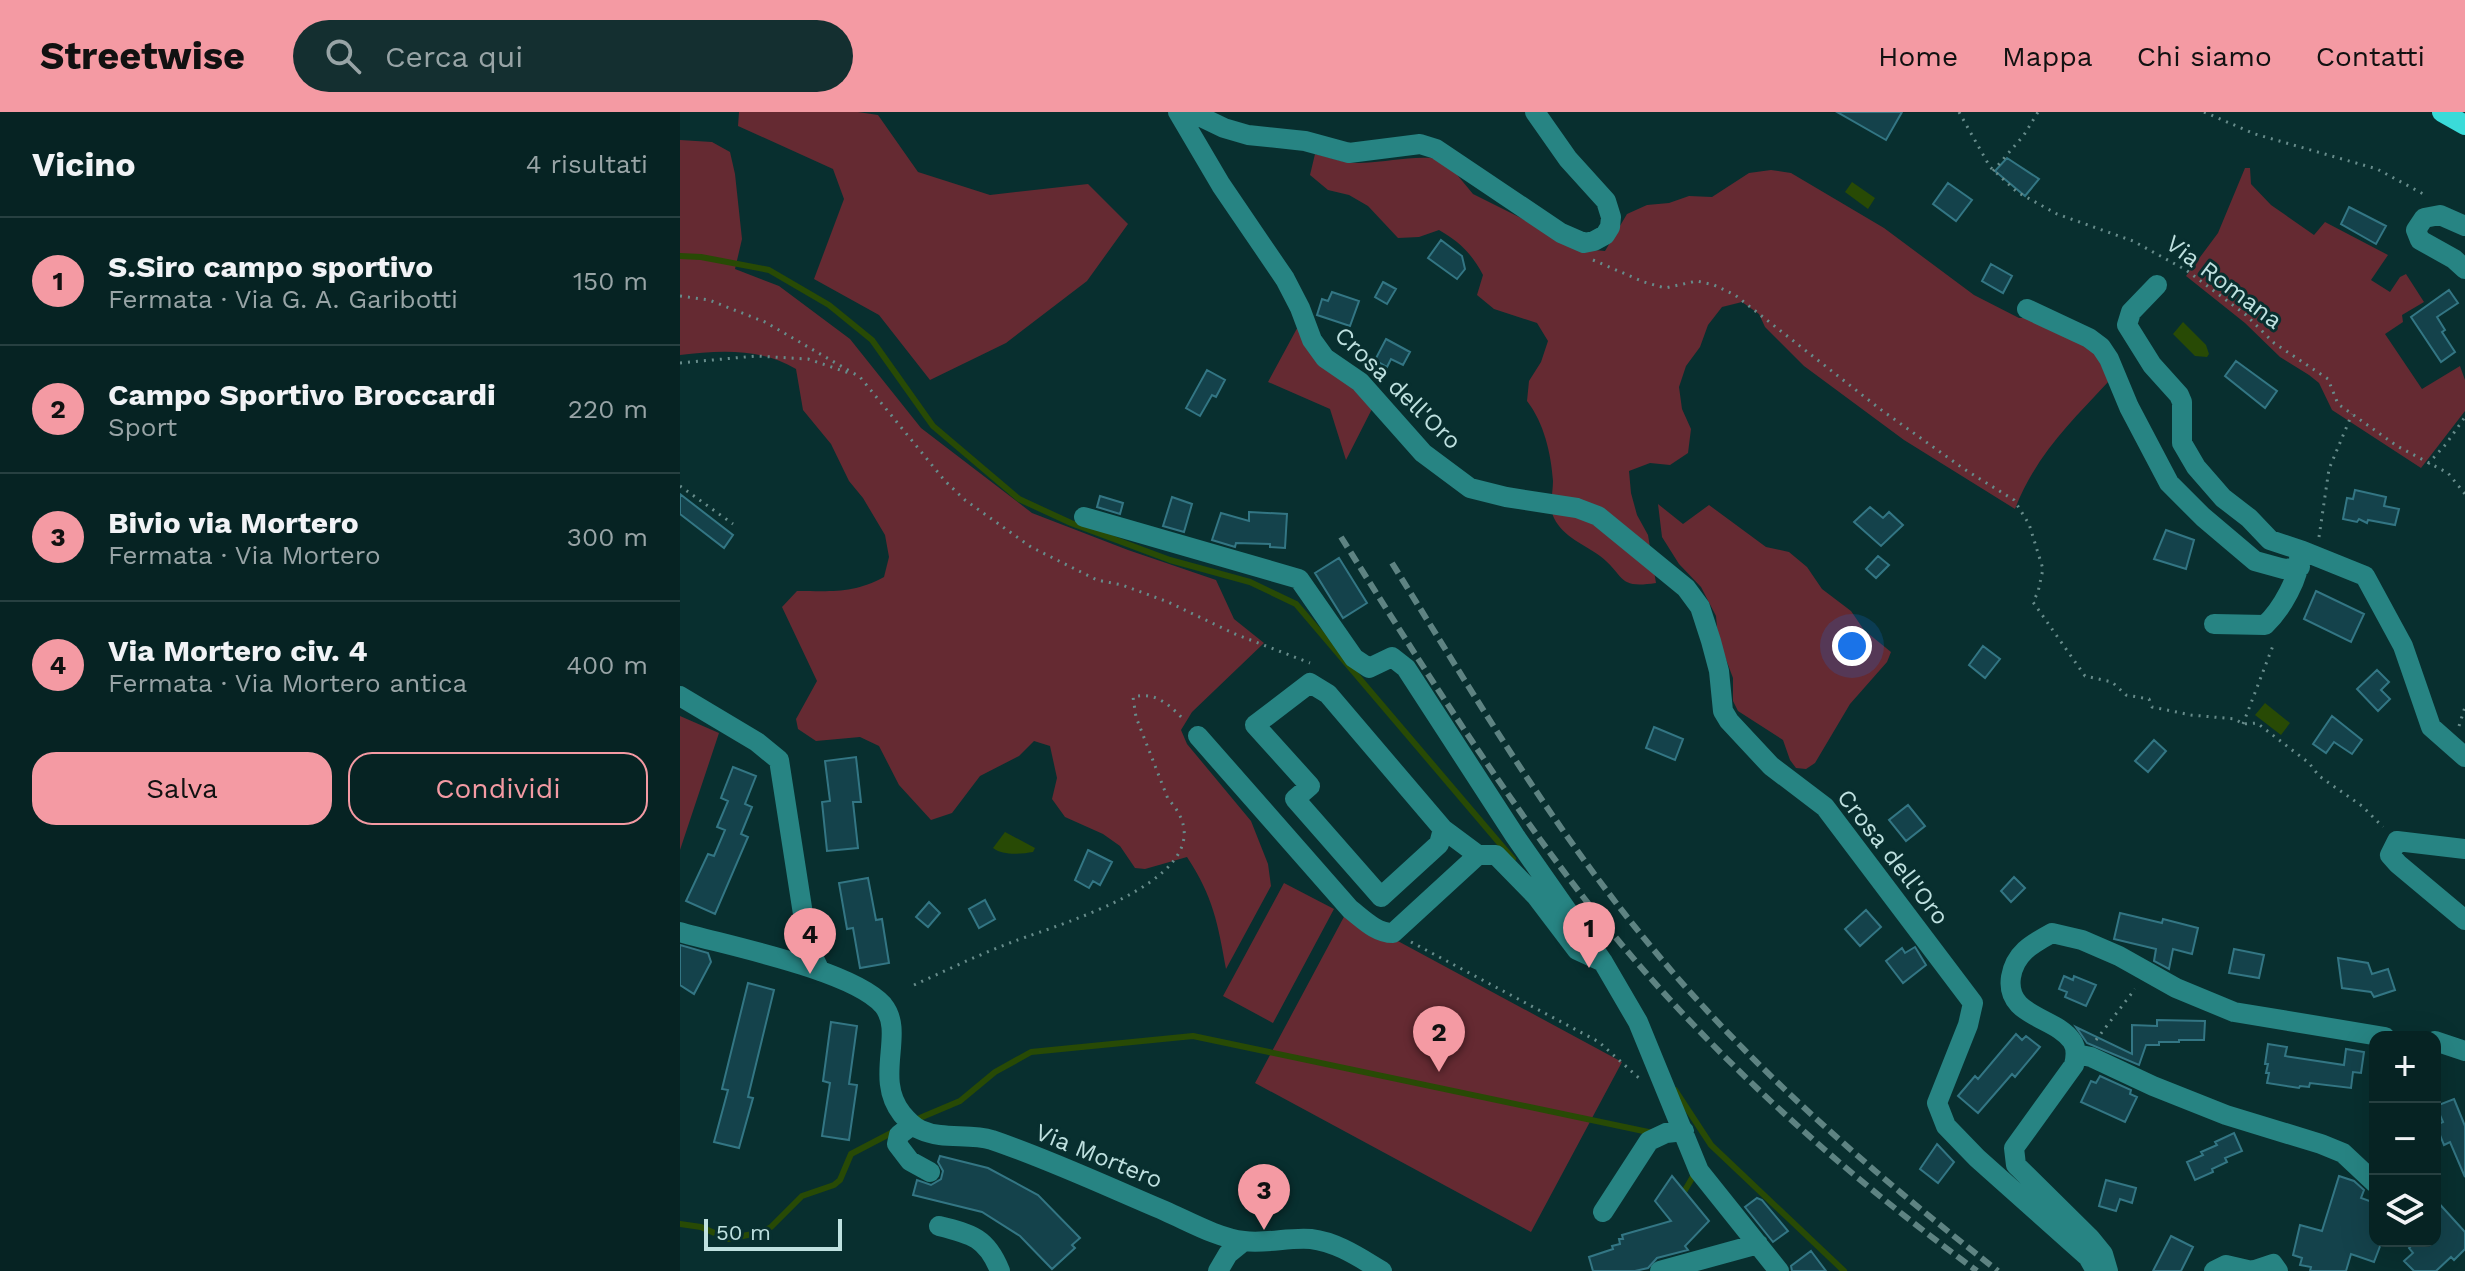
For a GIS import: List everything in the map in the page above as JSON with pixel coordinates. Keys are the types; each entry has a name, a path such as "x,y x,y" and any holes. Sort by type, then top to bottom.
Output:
{"main road":[{"path":"2442,112 2465,125"}],"street":[{"path":"1180,113 1197,115 1248,135 1305,141 1349,153 1420,144 1436,149 1561,233 1584,243 1594,241 1605,235 1610,227 1611,217 1606,201 1568,159 1535,112"},
{"name":"Crosa dell'Oro","path":"1180,113 1221,185 1285,279 1312,340 1325,358 1360,382 1423,453 1470,488 1577,508 1598,516 1686,588 1700,607 1711,641 1719,671 1723,711 1729,721 1771,766 1825,807 1973,1003 1956,1059 1937,1103 1946,1126 1977,1158 2088,1257 2096,1271"},
{"path":"2465,226 2435,215 2420,221 2416,230 2420,240 2454,259 2465,269"},
{"path":"2157,285 2131,312 2127,325 2152,365 2179,395 2182,402 2182,443 2196,467 2223,498 2249,518 2270,540 2306,557 2365,576 2403,646 2431,727 2465,757"},
{"path":"2027,309 2089,338 2101,347 2169,483 2203,517 2255,561 2284,569 2306,557"},
{"path":"1084,517 1299,579 1361,665 1369,668 1392,657 1406,668 1515,836 1603,962 1638,1022 1699,1171 1779,1271"},
{"path":"2214,624 2265,625 2278,610 2306,557"},
{"path":"1443,829 1439,844 1381,897 1295,799 1310,786 1255,725 1310,683 1328,694 1443,829 1478,855 1496,855 1536,896 1577,950 1603,962"},
{"path":"680,696 745,734 779,760 808,946 820,971"},
{"path":"1198,736 1350,909 1385,933 1393,933 1478,855"},
{"path":"2465,849 2397,841 2390,855 2465,920"},
{"path":"680,932 820,971 861,988 885,1008 892,1034 889,1089 894,1104 912,1125 899,1135 897,1144 910,1161 930,1172"},
{"path":"2369,1034 2234,1012 2176,988 2082,940 2052,933 2026,947 2013,966 2010,988 2022,1008 2039,1020 2059,1028 2080,1055 2226,1115 2343,1153 2369,1177"},
{"path":"2441,1043 2465,1051"},
{"path":"2080,1055 2014,1148 2016,1165 2090,1238 2103,1254 2108,1271"},
{"name":"Via Mortero","path":"912,1125 945,1136 988,1139 1206,1229 1244,1241 1312,1239 1341,1248 1382,1271"},
{"path":"1603,1212 1649,1141 1666,1133 1684,1131"},
{"path":"939,1226 981,1241 993,1252 1000,1271"},
{"path":"1218,1271 1228,1254 1244,1241"},
{"path":"1660,1271 1758,1244"},
{"path":"2214,1271 2226,1265 2252,1271 2273,1264 2278,1271"}],"path":[{"name":"Via Romana","path":"1959,112 1993,171 2028,199 2057,214 2133,241 2186,270 2246,315 2274,343 2328,379 2338,404 2397,446 2448,473 2465,494"},
{"path":"1993,171 2024,135 2038,112"},
{"path":"2204,112 2255,134 2377,169 2428,197"},
{"path":"1587,258 1655,285 1675,287 1697,281 1735,295 1880,409 1964,469 2014,500 2029,524 2043,569 2033,602 2085,676 2112,682 2126,695 2149,699 2152,707 2235,719 2243,724 2257,723 2309,763 2319,776 2362,806 2397,841"},
{"path":"680,296 709,300 765,322 860,377 945,481 965,500 1031,547 1097,580 1122,585 1168,602 1235,634 1313,664"},
{"path":"680,363 756,356 808,359 860,377"},
{"path":"2428,464 2465,417"},
{"path":"680,486 733,524"},
{"path":"914,985 1012,942 1068,922 1146,886 1168,870 1181,853 1186,836 1178,809 1168,799 1136,717 1133,697 1146,694 1161,699 1198,736"},
{"path":"1393,933 1599,1042 1641,1080"},
{"path":"2080,1055 2148,972"}],"shaded area":[{"path":"739,112 858,112 878,115 918,172 990,195 1088,184 1128,224 1087,281 1006,343 930,380 879,315 814,279 844,199 833,169 738,126"},
{"path":"680,140 712,142 730,152 742,239 735,269 779,286 850,339 921,428 1032,513 1216,580 1234,619 1264,643 1192,712 1181,730 1187,744 1251,821 1268,864 1271,886 1226,969 1213,911 1187,857 1145,869 1135,868 1120,846 1103,834 1065,817 1052,799 1057,778 1050,746 1034,741 1019,756 980,776 952,813 931,820 899,785 879,746 860,737 816,741 798,729 796,719 817,681 782,607 797,591 852,589 884,577 889,557 885,535 849,481 831,444 803,410 796,369 768,357 740,352 680,355"},
{"path":"1315,154 1355,163 1411,158 1444,159 1473,194 1583,249 1605,251 1627,214 1647,205 1669,203 1689,196 1712,197 1749,173 1771,170 1791,173 1884,228 1974,295 2019,318 2033,318 2093,348 2109,381 2044,456 2015,509 1904,440 1804,366 1765,327 1759,314 1742,302 1722,307 1708,325 1700,347 1686,366 1679,387 1682,409 1691,429 1688,453 1670,465 1650,463 1629,471 1637,515 1648,535 1656,583 1634,584 1623,579 1600,556 1574,540 1558,525 1553,514 1553,481 1548,449 1538,419 1527,401 1529,381 1541,362 1548,341 1537,323 1494,309 1477,295 1483,275 1470,255 1439,230 1419,237 1398,238 1368,206 1349,195 1328,190 1310,175"},
{"path":"2245,168 2250,168 2251,184 2271,205 2314,235 2325,222 2388,255 2371,280 2390,292 2400,277 2406,274 2424,302 2402,315 2403,322 2385,334 2422,389 2460,366 2465,380 2465,411 2421,468 2332,410 2319,383 2280,357 2245,323 2186,276 2218,233"},
{"path":"1852,182 1875,198 1868,209 1845,192"},
{"path":"1301,321 1375,403 1346,460 1330,409 1268,382"},
{"path":"2183,322 2206,345 2207,357 2195,356 2173,334"},
{"path":"1658,504 1683,524 1709,505 1766,547 1789,552 1807,567 1822,589 1851,611 1864,630 1891,652 1887,662 1850,704 1815,763 1806,769 1796,768 1783,740 1738,711 1733,701 1733,678 1718,638 1716,616 1701,587 1679,564 1662,537"},
{"path":"2265,703 2290,723 2281,735 2255,715"},
{"path":"680,716 719,733 680,850"},
{"path":"1005,832 1035,848 1033,852 1018,854 997,851 993,848"},
{"path":"1284,883 1334,909 1273,1023 1223,996"},
{"path":"1346,913 1622,1062 1531,1232 1255,1083"}],"building":[{"path":"1837,112 1902,112 1886,140"},
{"path":"2007,158 2039,179 2025,196 1995,171"},
{"path":"1948,183 1972,200 1956,221 1933,204"},
{"path":"2349,207 2386,226 2376,244 2341,224"},
{"path":"1441,240 1462,256 1465,269 1457,279 1428,258"},
{"path":"1991,264 2012,276 2003,293 1982,281"},
{"path":"1383,282 1396,289 1387,304 1375,297"},
{"path":"2449,290 2458,303 2437,317 2445,330 2442,332 2455,352 2441,362 2411,317"},
{"path":"1332,292 1359,301 1350,326 1317,315 1322,299 1328,301"},
{"path":"1386,339 1410,352 1403,365 1391,359 1387,367 1375,360"},
{"path":"2236,361 2277,391 2265,408 2225,376"},
{"path":"1207,370 1225,380 1200,416 1186,408"},
{"path":"2355,490 2386,497 2384,506 2399,509 2395,525 2343,519 2347,498 2353,499"},
{"path":"680,494 733,535 724,548 680,514"},
{"path":"1100,496 1123,503 1120,514 1097,507"},
{"path":"1172,497 1192,504 1184,532 1163,526"},
{"path":"1870,507 1883,518 1889,512 1903,525 1881,546 1854,522"},
{"path":"1249,512 1287,514 1285,548 1270,547 1270,544 1236,543 1235,547 1212,540 1221,513 1249,521"},
{"path":"2166,530 2194,540 2186,569 2154,559"},
{"path":"1878,556 1889,565 1876,578 1866,569"},
{"path":"1339,558 1367,603 1343,618 1315,573"},
{"path":"2316,591 2364,614 2351,642 2304,619"},
{"path":"1983,646 2000,659 1985,678 1969,665"},
{"path":"2377,670 2389,682 2381,690 2390,699 2378,711 2357,689"},
{"path":"2332,716 2362,740 2352,754 2334,742 2326,753 2313,744"},
{"path":"1654,727 1683,739 1675,760 1646,748"},
{"path":"2154,740 2166,751 2148,772 2135,761"},
{"path":"856,757 861,802 853,802 858,848 827,851 822,802 830,801 825,761"},
{"path":"733,767 756,776 745,804 752,807 741,834 748,837 715,914 686,901 708,854 714,856 725,830 717,827 728,801 721,798"},
{"path":"1908,805 1925,826 1906,841 1889,820"},
{"path":"1088,850 1112,862 1100,885 1093,881 1089,888 1075,880"},
{"path":"2014,877 2025,888 2011,902 2001,891"},
{"path":"868,878 876,920 882,919 889,963 860,968 853,928 847,929 839,883"},
{"path":"985,900 995,919 979,928 969,909"},
{"path":"929,902 940,913 928,927 916,917"},
{"path":"1866,910 1881,927 1860,946 1845,929"},
{"path":"2120,913 2198,928 2192,954 2173,949 2169,969 2154,961 2156,949 2114,939"},
{"path":"680,945 708,953 711,962 694,994 680,985"},
{"path":"1915,947 1926,965 1903,983 1886,961 1902,948 1905,953"},
{"path":"2234,949 2264,955 2259,978 2229,973"},
{"path":"2338,958 2368,963 2372,974 2388,969 2395,990 2374,997 2371,992 2342,988"},
{"path":"2064,976 2073,980 2074,976 2096,985 2086,1006 2065,997 2067,992 2059,989"},
{"path":"748,983 774,990 748,1097 753,1098 739,1148 714,1142 728,1090 722,1089"},
{"path":"2157,1020 2205,1021 2204,1040 2146,1045 2139,1065 2087,1043 2076,1027 2132,1054 2132,1025 2157,1026"},
{"path":"831,1022 857,1026 849,1084 857,1085 849,1140 822,1136 830,1083 823,1081"},
{"path":"2016,1034 2022,1040 2026,1036 2040,1047 1978,1113 1958,1096 1975,1076 1978,1079"},
{"path":"2268,1044 2287,1047 2285,1056 2344,1065 2346,1049 2364,1052 2361,1073 2353,1072 2351,1088 2310,1083 2309,1087 2299,1088 2267,1083 2269,1073 2266,1073 2268,1064 2265,1064"},
{"path":"2100,1076 2131,1090 2130,1094 2137,1097 2125,1122 2081,1102 2091,1081 2096,1083"},
{"path":"2454,1099 2465,1126 2465,1177 2450,1142 2444,1145 2441,1138 2441,1104"},
{"path":"2234,1133 2242,1151 2225,1158 2227,1162 2195,1180 2187,1162 2203,1155 2201,1152 2217,1145 2215,1142"},
{"path":"1937,1144 1954,1162 1938,1183 1920,1169"},
{"path":"940,1156 988,1168 1038,1195 1080,1238 1072,1245 1075,1248 1052,1269 1020,1236 982,1212 913,1195 917,1180 931,1185 941,1179"},
{"path":"1672,1176 1709,1221 1685,1246 1688,1250 1657,1258 1648,1268 1635,1271 1593,1271 1589,1257 1613,1249 1612,1246 1620,1244 1622,1235 1671,1221 1655,1201"},
{"path":"2339,1176 2354,1181 2364,1190 2361,1198 2369,1201 2369,1247 2380,1247 2374,1262 2351,1254 2346,1271 2310,1271 2311,1267 2300,1265 2302,1258 2293,1255 2300,1225 2322,1231"},
{"path":"2106,1180 2136,1188 2132,1203 2120,1199 2116,1211 2099,1206"},
{"path":"1757,1198 1788,1231 1773,1242 1745,1207"},
{"path":"2441,1206 2465,1232 2465,1249 2436,1271 2414,1271 2404,1261 2413,1253 2409,1248 2441,1247"},
{"path":"2171,1236 2193,1247 2181,1271 2153,1271"},
{"path":"1811,1251 1826,1271 1792,1271 1791,1266"}],"waterway":[{"path":"680,256 769,270 829,305 872,340 933,426 1019,499 1071,523 1170,560 1250,582 1296,604 1513,859"},
{"path":"915,1120 960,1101 995,1072 1031,1052 1193,1036 1653,1133"},
{"path":"1675,1090 1711,1145 1844,1271"},
{"path":"680,1224 701,1227 728,1239 762,1232 802,1196 840,1180 851,1154 895,1131"},
{"path":"1681,1197 1695,1173"}],"railway":[{"path":"1341,537 1488,765 1551,854 1627,951 1672,1002 1767,1098 1870,1188 1977,1271"},
{"path":"1392,563 1548,809 1653,949 1774,1079 1861,1159 1998,1271"}],"place":[{"name":"S.Siro campo sportivo","path":"1589,968"},
{"name":"Via Mortero civ. 4","path":"810,974"},
{"name":"Campo Sportivo Broccardi","path":"1439,1072"},
{"name":"Bivio via Mortero","path":"1264,1230"}]}
